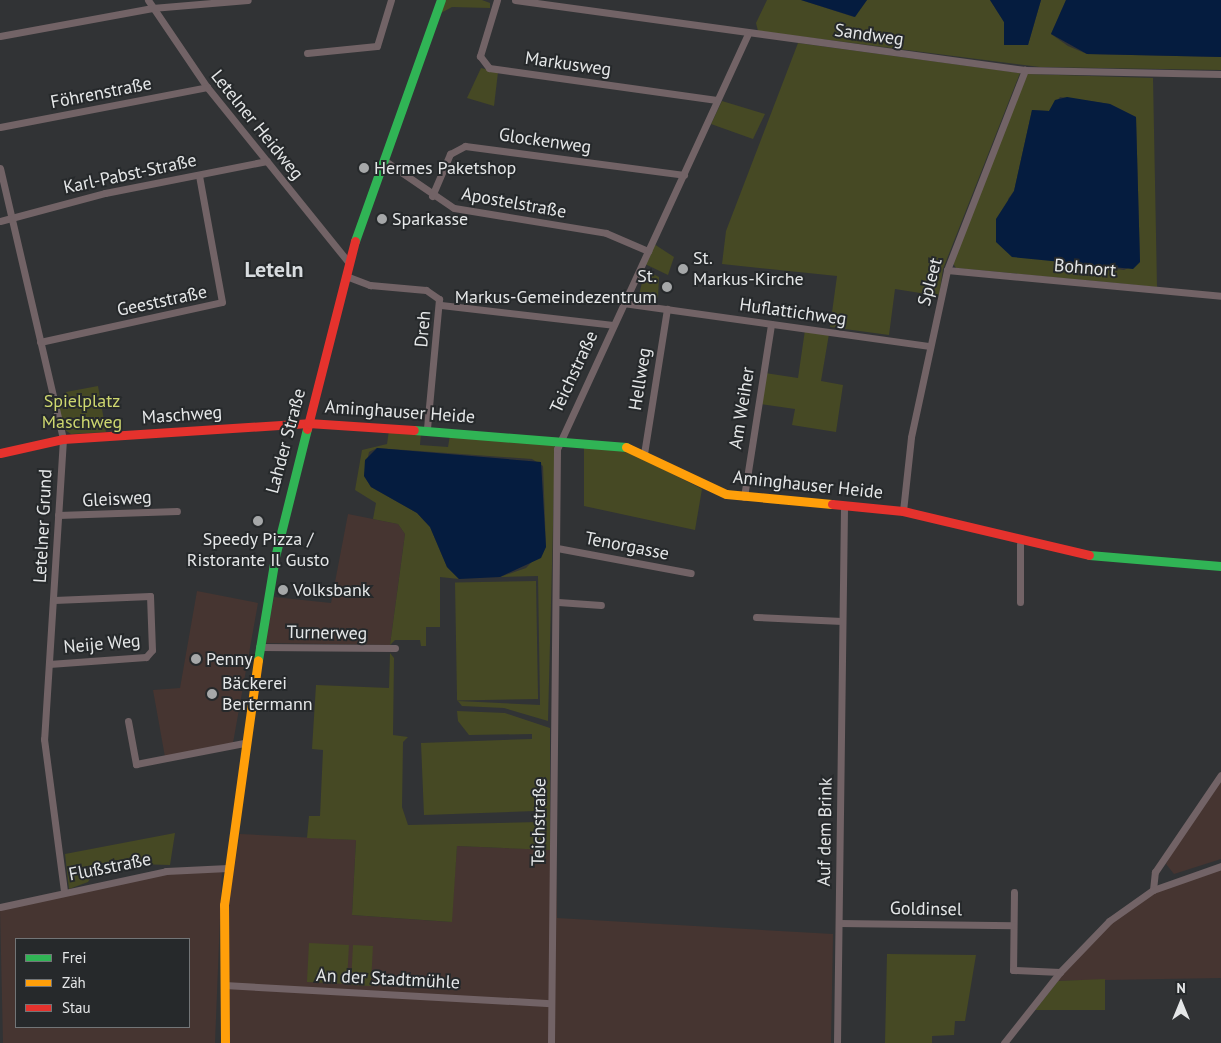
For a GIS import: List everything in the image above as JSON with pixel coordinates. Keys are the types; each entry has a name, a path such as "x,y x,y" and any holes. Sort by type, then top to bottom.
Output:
{"street":[{"name":"Letelner Heidweg","path":"148,0 207,88 349,263"},
{"path":"0,36 152,8 248,0"},
{"path":"306,53 377,46 391,0"},
{"name":"Lahder Straße","path":"225,1043 224,905 228,868 244,742 259,647 291,482 349,263 367,203 385,161 441,0"},
{"name":"Markusweg","path":"497,0 480,56 489,68 717,100"},
{"name":"Sandweg","path":"515,0 748,34 1025,70 1221,74"},
{"name":"Teichstraße","path":"551,1043 559,439 684,175 748,34"},
{"name":"Spleet","path":"903,511 911,437 947,270 1025,70"},
{"name":"Föhrenstraße","path":"0,127 207,88"},
{"name":"Glockenweg","path":"432,196 450,154 465,146 684,175"},
{"name":"Karl-Pabst-Straße","path":"0,221 267,161"},
{"name":"Apostelstraße","path":"385,161 432,196 463,211 606,233 648,251"},
{"name":"Letelner Grund","path":"0,168 63,439 44,739 64,891"},
{"name":"Geeststraße","path":"40,342 222,302 199,175"},
{"name":"Bohnort","path":"947,270 1221,296"},
{"name":"Dreh","path":"346,276 370,285 426,290 441,305 427,429"},
{"name":"Huflattichweg","path":"623,303 930,346"},
{"path":"441,305 613,325"},
{"name":"Hellweg","path":"644,454 666,309"},
{"name":"Am Weiher","path":"744,497 771,324"},
{"name":"Aminghauser Heide","path":"308,423 427,429 620,444 644,454 709,488 744,497 903,511 1020,544 1117,560 1221,566"},
{"name":"Maschweg","path":"0,453 63,439 308,423"},
{"name":"Auf dem Brink","path":"837,1043 844,507"},
{"name":"Gleisweg","path":"58,515 178,510"},
{"path":"1020,544 1020,602"},
{"name":"Tenorgasse","path":"557,548 690,573"},
{"name":"Neije Weg","path":"49,664 146,658 152,650 150,596 54,600"},
{"path":"558,602 601,605"},
{"path":"756,617 842,621"},
{"name":"Turnerweg","path":"259,647 394,648"},
{"path":"128,721 136,764 244,742"},
{"path":"1153,890 1155,872 1221,775"},
{"path":"1004,1043 1060,972 1109,921 1153,890 1221,866"},
{"name":"Flußstraße","path":"0,906 166,871 228,868"},
{"path":"1014,892 1013,970 1060,972"},
{"name":"Goldinsel","path":"839,923 1013,925"},
{"name":"An der Stadtmühle","path":"224,985 551,1003"}],"shaded area":[{"path":"348,514 398,524 405,534 390,645 265,643 274,597 331,603"},
{"path":"197,591 258,603 233,743 165,757 153,690 180,688"},
{"path":"1221,781 1221,859 1174,874 1166,864 1171,854"},
{"path":"240,834 356,840 352,915 451,922 457,846 556,850 557,918 833,934 831,1043 230,1043 227,911"},
{"path":"222,868 215,1043 3,1043 0,909 154,875"},
{"path":"1221,868 1221,978 1049,981 1137,899"}],"green space":[{"path":"445,0 482,0 490,3 490,8 452,7 441,13"},
{"path":"767,0 801,0 854,17 867,0 990,0 1004,22 1005,45 1028,45 1041,0 1066,0 1051,34 1068,46 1087,54 1221,57 1221,70 1040,67 758,31 756,23"},
{"path":"798,43 1020,73 943,269 939,296 895,289 889,335 830,327 837,276 722,264 726,231"},
{"path":"481,68 498,72 494,106 467,98"},
{"path":"1026,74 1153,78 1157,287 956,268 952,262","holes":["1060,97 1110,104 1136,117 1140,262 1124,270 1031,257 1008,199 1014,191 1032,110 1049,111"]},
{"path":"722,101 765,114 753,139 711,124"},
{"path":"654,244 674,257 668,275 645,264"},
{"path":"645,270 659,277 658,298 639,295"},
{"path":"805,330 829,334 821,381 843,385 836,432 792,425 795,409 760,404 765,373 798,378"},
{"name":"Spielplatz Maschweg","path":"98,386 106,432 71,434 65,430 57,401 67,398 66,392"},
{"path":"389,430 421,432 420,445 448,447 450,435 551,442 555,447 548,721 504,708 462,706 458,701 540,705 538,576 500,577 526,568 546,547 543,466 532,459 377,448 369,452 364,476 371,487 417,513 430,527 447,567 459,579 440,577 440,627 426,627 426,646 421,646 420,640 395,640 390,645 405,534 398,524 373,519 376,503 355,490 362,450 387,444"},
{"path":"584,443 625,450 702,489 695,530 584,506"},
{"path":"536,581 538,699 457,700 455,582"},
{"path":"390,653 394,658 393,735 408,737 403,742 402,807 408,825 539,822 535,811 424,815 421,743 532,739 532,734 469,735 458,721 457,711 505,713 550,728 550,850 457,846 452,922 352,915 356,840 307,838 309,816 320,816 323,750 312,749 316,685 389,688"},
{"path":"175,833 170,865 100,863 88,882 69,889 65,854"},
{"path":"309,943 349,945 347,984 307,982"},
{"path":"353,945 373,946 371,986 351,985"},
{"path":"887,954 976,955 965,1021 955,1021 954,1035 932,1036 932,1043 885,1043"},
{"path":"1105,979 1105,1010 1035,1010 1058,981"}],"water":[{"path":"801,0 867,0 855,17"},
{"path":"990,0 1041,0 1028,45 1004,45 1004,22"},
{"path":"1066,0 1221,0 1221,57 1087,54 1051,34"},
{"path":"1067,97 1110,104 1136,117 1140,262 1133,269 1012,257 996,242 996,219 1014,191 1032,110 1049,111 1055,100"},
{"path":"377,448 541,462 546,547 541,558 500,577 459,579 447,567 430,527 417,513 371,487 364,476 365,460"}],"traffic: fast":[{"path":"355,241 441,0"},
{"path":"258,660 275,557 307,429"},
{"path":"414,430 626,447"},
{"path":"1089,555 1221,566"}],"traffic: slow":[{"path":"626,447 726,494 832,504"},
{"path":"225,1043 224,905 258,660"}],"traffic: jam":[{"path":"307,429 355,241"},
{"path":"0,453 63,439 308,423 414,430"},
{"path":"832,504 903,511 1089,555"}],"place":[{"name":"Hermes Paketshop","path":"364,168"},
{"name":"Sparkasse","path":"382,219"},
{"name":"St. Markus-Kirche","path":"683,269"},
{"name":"St. Markus-Gemeindezentrum","path":"667,287"},
{"name":"Speedy Pizza / Ristorante Il Gusto","path":"258,521"},
{"name":"Volksbank","path":"283,590"},
{"name":"Penny","path":"196,659"},
{"name":"Bäckerei Bertermann","path":"212,694"}],"district":[{"name":"Leteln","path":"274,270"}]}
